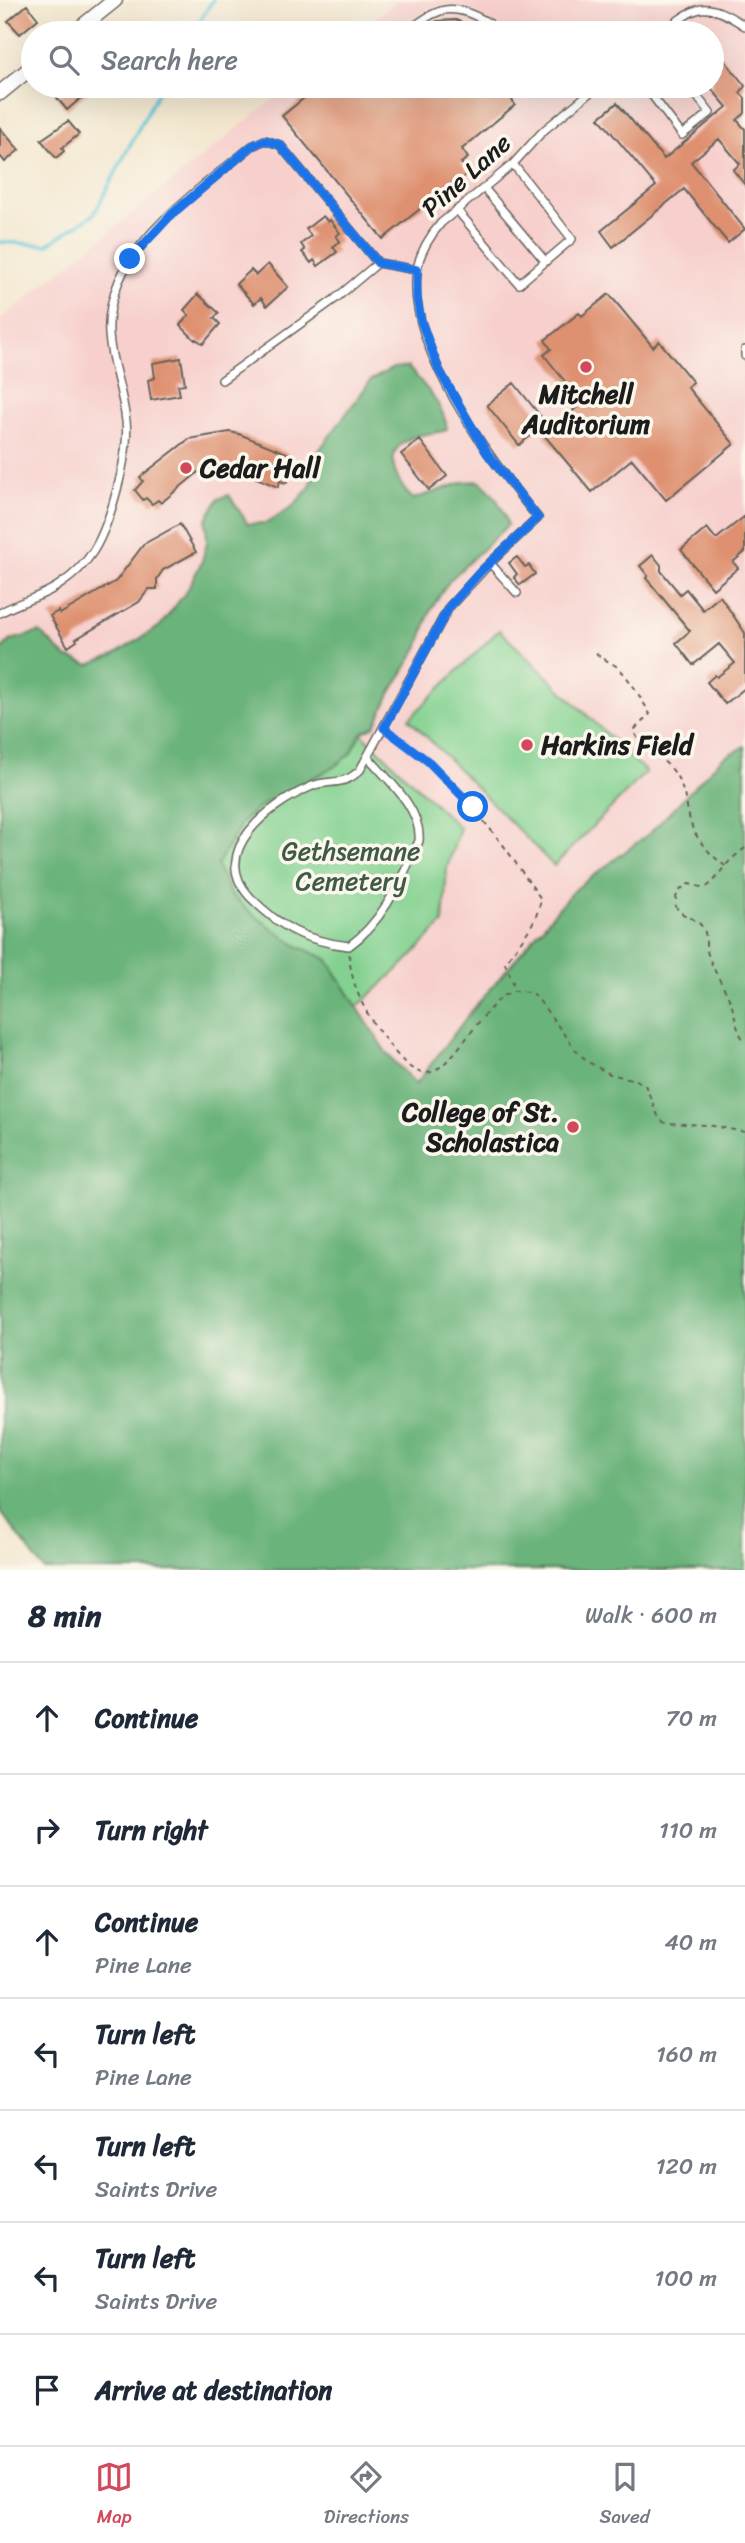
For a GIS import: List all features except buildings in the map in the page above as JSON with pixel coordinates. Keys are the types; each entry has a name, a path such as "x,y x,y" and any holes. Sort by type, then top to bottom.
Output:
{"street":[{"path":"89,21 115,0"},
{"path":"0,92 21,75"}],"lane":[{"path":"678,21 696,7 709,3 722,8 745,26"},
{"path":"422,21 441,8 461,9 486,21"},
{"name":"Pine Lane","path":"490,564 538,518 487,453 439,370 421,321 417,298 417,270 431,235 441,223 513,164 543,131 583,98"},
{"path":"654,98 682,135 710,113 698,98"},
{"path":"0,613 61,584 81,568 100,540 121,470 127,434 109,346 111,304 130,259 172,214 252,146 271,141 280,145 378,263 417,270"},
{"path":"457,210 519,284 572,239 513,164"},
{"path":"484,188 545,261"},
{"path":"222,380 335,299 378,263"},
{"path":"745,350 745,356"},
{"path":"368,757 411,809 420,831 419,841 384,909 367,931 349,946 295,933 272,919 247,893 237,877 235,860 243,840 266,811 314,785 337,783 352,778 368,757 449,607 490,564 517,593"}],"path":[{"path":"596,653 603,660 617,666 641,698 650,714 634,730 636,739 674,771 683,788 692,827 702,844 725,866"},
{"path":"349,946 350,969 373,1024 396,1053 417,1071 434,1072 448,1060 483,1017 511,992 513,982 505,963 535,921 541,899 504,846 456,787 429,762 384,728"},
{"path":"745,848 725,866 719,878 705,888 689,884 683,887 677,893 676,905 680,912 700,923 706,933 710,961 731,1004 735,1023 745,1042"},
{"path":"511,992 524,991 535,995 578,1053 590,1063 610,1074 645,1085 659,1118 665,1124 709,1125 745,1132"}],"shaded area":[{"name":"College of St. Scholastica","path":"398,0 745,0 745,1541 0,713 0,320 275,98 724,98 724,21 371,21"}],"green space":[{"path":"408,367 438,404 447,430 414,437 397,448 393,463 403,487 413,499 464,482 479,481 497,500 508,525 450,580 430,611 419,646 390,694 375,726 361,733 351,753 334,767 263,804 242,822 217,865 230,894 251,913 297,946 327,959 387,1054 416,1084 470,1013 572,892 651,832 722,758 745,746 745,1570 44,1570 0,1511 0,650 11,640 40,632 66,657 89,665 114,655 160,626 188,589 202,561 207,542 206,520 218,499 229,495 248,524 266,523 293,506 310,487 318,452 371,380 393,368"},
{"name":"Harkins Field","path":"499,630 646,772 554,866 409,719"},
{"name":"Gethsemane Cemetery","path":"361,733 460,828 447,868 443,923 357,1007 327,959 297,946 251,913 230,894 217,865 242,822 263,804 351,753"}],"waterway":[{"path":"200,21 213,0"},
{"path":"0,242 47,245 94,214 155,98"}],"place":[{"name":"Mitchell Auditorium","path":"586,367"},
{"name":"Cedar Hall","path":"186,468"},
{"name":"Harkins Field","path":"527,745"},
{"name":"College of St. Scholastica","path":"573,1127"}],"route":[{"path":"130,259 172,214 252,146 265,140 280,145 378,263 417,270 417,298 421,321 439,370 487,453 538,518 480,572 449,607 384,728 429,762 473,807"}]}
